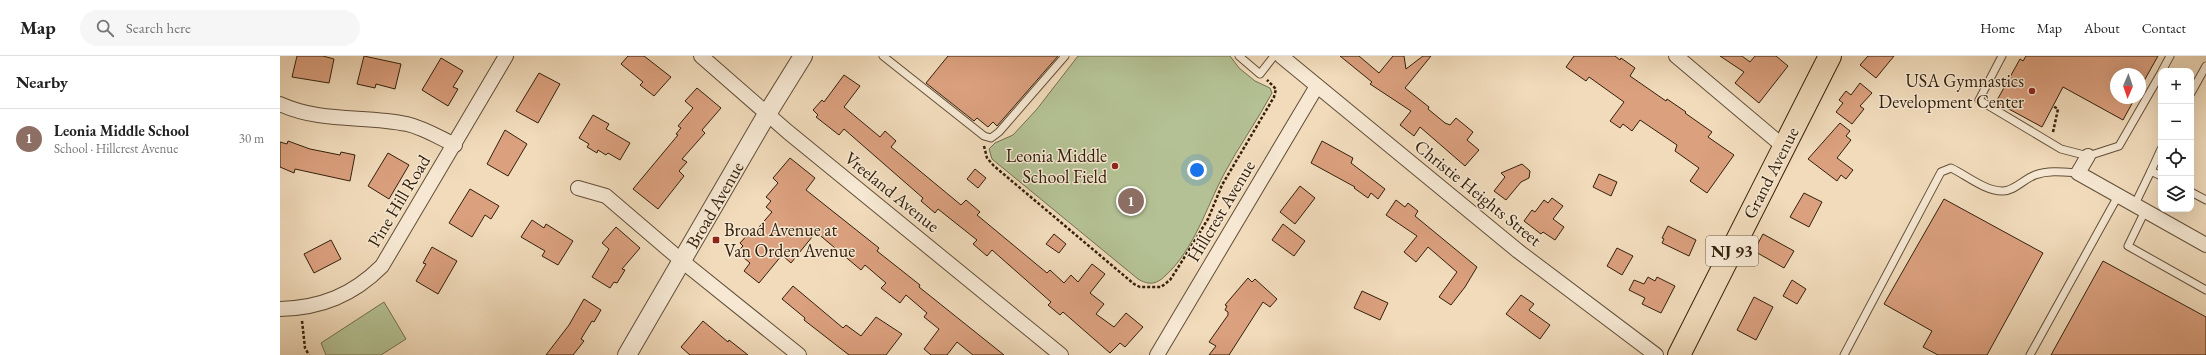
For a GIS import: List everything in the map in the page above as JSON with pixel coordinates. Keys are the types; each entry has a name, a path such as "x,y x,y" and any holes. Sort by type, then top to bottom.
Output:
{"main road":[{"name":"Grand Avenue","path":"1680,355 1830,56"}],"street":[{"name":"Pine Hill Road","path":"280,309 301,309 344,296 366,281 382,266 455,146 506,56"},
{"name":"Vreeland Avenue","path":"701,56 767,114 1061,355"},
{"name":"Broad Avenue","path":"627,355 767,114 803,56"},
{"name":"Christie Heights Street","path":"1281,56 1518,250 1656,355"},
{"path":"1676,56 1784,147"},
{"name":"Hillcrest Avenue","path":"1157,355 1318,86"},
{"path":"280,104 314,115 341,119 386,120 409,124 455,146"},
{"path":"2088,156 2078,173 2206,245"},
{"path":"578,188 606,196 682,261 799,355"}],"lane":[{"path":"884,56 984,136 995,136 1065,56"},
{"path":"1239,56 1260,74 1274,56"},
{"path":"2002,56 1979,100 2061,149 2088,156 2119,146 2158,79"},
{"path":"2164,68 2170,56"},
{"path":"2194,88 2206,66"},
{"path":"2158,155 2151,170 2128,246 2206,290"},
{"path":"1844,355 1940,172 1951,168 1988,187 2002,191 2012,190 2022,181 2036,174 2051,172 2078,173"},
{"path":"2151,170 2158,174"},
{"path":"2194,194 2206,200"},
{"path":"2030,355 2118,196"}],"path":[{"path":"984,136 983,145 987,158 994,166 1134,284 1140,287 1161,287 1179,266 1208,219 1222,185 1274,97 1276,89 1260,74"},
{"path":"2047,141 2053,132 2058,109 2053,106"},
{"path":"301,309 305,348 309,355"}],"green space":[{"name":"Leonia Middle School Field","path":"1078,56 1230,56 1239,68 1255,81 1270,88 1272,93 1224,174 1192,241 1175,266 1158,281 1149,283 1138,279 992,159 989,149 995,143 1013,135 1037,109"},
{"path":"384,302 406,339 381,355 326,355 321,343"}],"building":[{"path":"297,56 323,56 334,59 329,83 292,77"},
{"path":"364,56 401,64 395,89 376,84 375,88 357,84"},
{"path":"628,56 644,56 671,77 654,96 640,85 643,82 621,64"},
{"path":"948,56 1058,56 997,126 993,122 988,127 977,118 974,121 926,83"},
{"path":"1340,56 1359,56 1379,73 1393,56 1404,56 1406,69 1423,56 1431,56 1405,88 1429,107 1428,109 1445,123 1450,125 1456,118 1473,132 1467,140 1479,150 1465,166 1420,127 1414,136 1400,125 1411,111 1370,84 1372,82"},
{"path":"1574,56 1615,56 1620,60 1621,58 1635,68 1630,76 1666,101 1667,99 1712,132 1708,137 1734,155 1707,193 1690,181 1699,168 1675,151 1677,145 1640,120 1632,131 1623,124 1620,128 1610,121 1624,102 1589,77 1586,81 1566,67"},
{"path":"1720,56 1742,56 1750,62 1755,56 1776,56 1788,66 1759,103 1735,83 1744,72"},
{"path":"1868,56 1894,56 1876,78 1860,65"},
{"name":"USA Gymnastics Development Center","path":"2026,56 2158,56 2146,77 2146,68 2110,68 2110,104 2132,104 2123,120 2063,87 2042,127 1996,102 2020,59 2023,61"},
{"path":"441,58 463,71 453,87 458,89 448,106 422,90"},
{"path":"539,73 560,84 538,123 516,111"},
{"path":"844,75 860,86 844,107 880,137 885,131 896,141 891,147 961,205 966,200 980,212 977,215 1047,273 1050,270 1064,283 1071,275 1078,282 1092,264 1105,274 1090,293 1104,304 1096,314 1114,327 1126,313 1143,327 1125,347 1120,343 1110,353 1063,312 1060,315 1048,305 1051,302 992,250 987,256 973,244 977,240 938,209 935,213 921,201 923,198 844,129 839,135 816,117 818,115 813,110 822,100 824,102"},
{"path":"1860,83 1872,93 1860,106 1864,109 1852,124 1836,112 1843,103 1839,100 1846,91 1851,95"},
{"path":"697,88 721,108 702,130 705,133 682,159 687,162 679,171 684,176 658,209 633,189 678,135 676,134 681,128 678,126 693,108 685,101"},
{"path":"593,115 609,124 606,129 630,143 620,160 608,153 606,155 598,150 597,153 587,147 589,144 579,138"},
{"path":"1840,123 1850,131 1846,136 1851,140 1837,158 1853,170 1846,179 1841,175 1837,181 1808,159"},
{"path":"505,130 527,144 508,176 487,164"},
{"path":"288,141 310,149 340,155 341,152 355,155 350,181 295,169 294,173 280,167 280,142 287,144"},
{"path":"1322,141 1353,158 1351,163 1385,189 1378,199 1371,193 1368,198 1354,188 1355,187 1311,163"},
{"path":"388,153 409,165 389,199 368,186"},
{"path":"790,158 815,178 806,190 879,248 877,251 920,285 919,287 1004,355 973,355 957,342 947,355 931,355 924,349 939,329 924,317 927,313 906,295 900,303 881,288 886,283 865,265 861,270 816,232 791,263 782,255 759,283 744,271 750,263 737,252 743,246 740,243 750,232 753,234 772,212 766,207 771,201 766,197 778,183 773,178"},
{"path":"1522,164 1530,171 1529,178 1521,182 1506,200 1494,191 1505,177 1501,173"},
{"path":"975,169 986,178 978,188 967,179"},
{"path":"1599,174 1617,182 1611,196 1593,187"},
{"path":"1300,186 1315,198 1295,224 1280,212"},
{"path":"470,189 499,206 491,219 485,215 472,237 449,223"},
{"path":"1804,193 1822,202 1809,227 1790,217"},
{"path":"1552,198 1563,206 1553,219 1564,227 1555,240 1543,232 1541,234 1524,221 1532,210 1535,212 1544,200 1548,203"},
{"path":"1944,199 2043,253 1987,355 1938,355 1923,347 1932,331 1884,304"},
{"path":"1396,200 1405,207 1408,203 1418,211 1415,216 1477,267 1465,287 1451,305 1439,297 1457,272 1428,247 1416,262 1404,252 1417,236 1386,215"},
{"path":"532,220 544,228 546,224 573,241 558,265 542,256 545,251 521,237"},
{"path":"1283,224 1305,241 1294,256 1272,240"},
{"path":"1668,226 1696,240 1689,256 1662,243 1664,239 1662,238"},
{"path":"616,227 640,248 622,269 625,270 617,283 614,282 610,288 592,277 609,249 602,243"},
{"path":"1054,234 1066,244 1059,253 1046,244"},
{"path":"1763,234 1794,251 1784,268 1754,251"},
{"path":"331,240 341,259 314,273 304,254"},
{"path":"432,247 457,261 438,294 416,281 426,264 423,263"},
{"path":"1617,248 1633,256 1622,275 1607,266"},
{"path":"2103,261 2206,317 2206,355 2051,355"},
{"path":"1648,277 1655,281 1657,277 1675,286 1661,313 1642,304 1645,298 1629,290 1634,280 1644,284"},
{"path":"1248,278 1252,282 1255,279 1277,299 1270,307 1263,302 1229,355 1209,355 1216,346 1209,342 1228,315 1228,312 1225,310 1227,306 1225,305"},
{"path":"1792,280 1806,289 1797,304 1783,296"},
{"path":"793,286 843,328 846,325 861,336 876,317 902,334 886,355 849,355 804,320 805,318 782,299"},
{"path":"1362,291 1388,303 1380,320 1354,308"},
{"path":"1521,295 1534,304 1529,310 1550,325 1540,339 1506,314"},
{"path":"1754,297 1773,307 1756,340 1737,330"},
{"path":"584,299 601,310 581,339 584,341 573,355 546,355 569,325"},
{"path":"703,321 728,342 729,340 748,355 690,355 681,347"}],"place":[{"name":"USA Gymnastics Development Center","path":"2032,91"},
{"name":"Leonia Middle School Field","path":"1115,166"},
{"name":"Leonia Middle School","path":"1131,201"},
{"name":"Broad Avenue at Van Orden Avenue","path":"716,240"}]}
